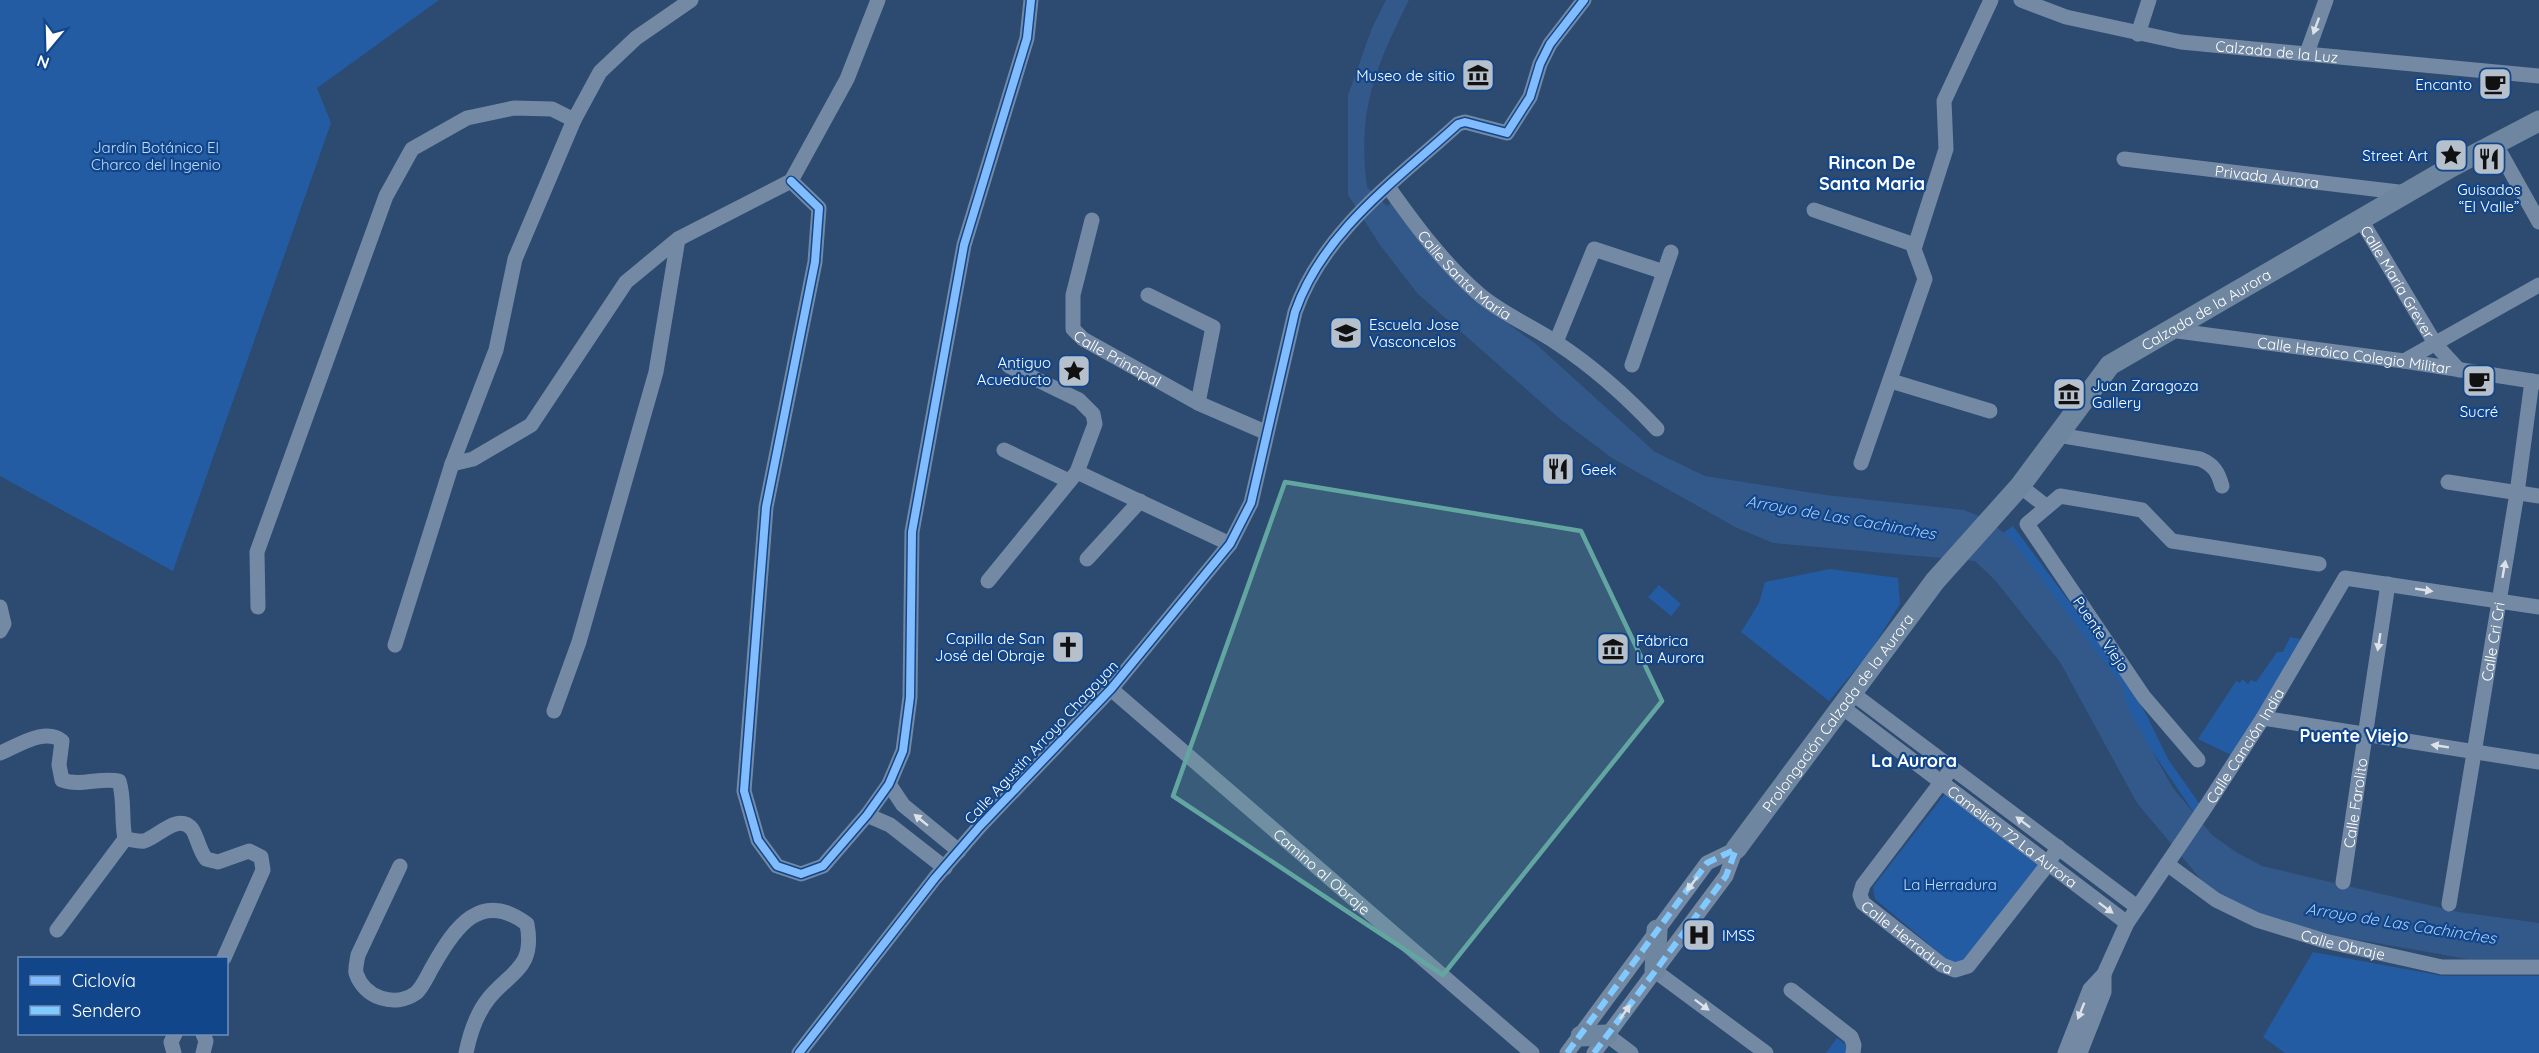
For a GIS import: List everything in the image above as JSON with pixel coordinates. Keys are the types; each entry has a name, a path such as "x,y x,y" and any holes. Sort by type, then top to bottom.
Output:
{"main road":[{"name":"Calzada de la Aurora","path":"1939,576 2020,486 2110,365 2361,220 2539,121"},
{"name":"Prolongación Calzada de la Aurora","path":"1736,849 1939,576"},
{"path":"1655,971 1657,930"},
{"path":"1588,1045 1607,1035"}],"street":[{"path":"395,645 452,464 496,350 515,259 574,120 600,72 636,38 691,0"},
{"path":"452,464 473,459 531,425 626,282 678,239 791,180 847,79 878,0"},
{"path":"791,180 819,208 815,262 766,507 744,791 758,840 777,866 801,874 823,866 867,815 889,784 903,751 910,697 912,532 964,245 1027,38 1031,0"},
{"name":"Calle Agustín Arroyo Chagoyan","path":"799,1053 959,851 1111,689 1230,544 1251,503 1265,432 1300,296 1324,255 1352,218 1458,124 1465,122 1507,133 1530,97 1540,64 1550,44 1584,0"},
{"path":"1861,463 1891,381 1924,279 1915,254 1915,245 1946,149 1944,101 1991,0"},
{"name":"Calzada de la Luz","path":"2021,0 2067,17 2181,42 2539,76"},
{"path":"2139,34 2149,0"},
{"path":"2307,53 2326,0"},
{"path":"258,607 257,552 386,196 412,149 467,118 514,108 552,108 574,120"},
{"path":"2496,145 2539,222"},
{"name":"Privada Aurora","path":"2124,159 2409,193"},
{"name":"Calle Santa María","path":"1386,189 1427,241 1480,296 1524,325 1556,342 1623,393 1657,429"},
{"path":"1814,210 1915,245"},
{"name":"Calle Principal","path":"1092,220 1073,295 1073,329 1083,339 1198,403 1265,432"},
{"name":"Calle María Grever","path":"2361,220 2436,345 2459,370"},
{"path":"554,711 579,642 656,372 678,239"},
{"path":"1556,342 1594,249 1664,272"},
{"path":"1632,365 1671,252"},
{"path":"2404,361 2539,285"},
{"path":"1149,295 1213,327 1198,403"},
{"name":"Calle Heróico Colegio Militar","path":"2170,330 2404,361 2535,382"},
{"path":"988,581 1073,477 1095,424 1093,414 1079,400 1009,366"},
{"path":"1891,381 1990,411"},
{"name":"Calle Cri Cri","path":"2449,904 2535,382"},
{"path":"2058,435 2200,459 2210,463 2217,471 2222,486"},
{"path":"1004,450 1140,501 1230,544"},
{"path":"2448,482 2539,496"},
{"path":"2020,486 2048,507"},
{"name":"Puente Viejo","path":"2198,760 2144,697 2027,524 2060,496 2142,510 2172,541 2319,564"},
{"path":"1087,559 1140,501"},
{"name":"Calle Canción India","path":"2065,1053 2079,1042 2090,989 2104,974 2127,923 2208,806 2263,718 2345,578 2388,584"},
{"path":"2388,584 2539,607"},
{"name":"Calle Farolito","path":"2343,882 2388,584"},
{"path":"0,607 4,624 0,631"},
{"name":"Camino al Obraje","path":"1111,689 1532,1053"},
{"name":"Camelión 72 La Aurora","path":"1847,700 1952,768 2137,907"},
{"name":"Camelión 72 La Aurora","path":"1847,700 1941,782 2127,923"},
{"path":"2263,718 2539,762"},
{"path":"0,753 46,734 56,736 62,741 59,765 62,780 73,784 106,778 119,781 123,794 122,825 125,839 57,930"},
{"name":"Calle Herradura","path":"1952,768 1863,885 1860,895 1863,903 1942,965 1954,970 1968,966 2048,864 2058,847"},
{"path":"889,784 903,805 959,851"},
{"path":"867,815 890,825 945,868"},
{"path":"125,839 144,841 172,825 184,824 192,829 198,848 206,859 218,862 249,851 261,857 263,870 224,957"},
{"name":"Prolongación Calzada de la Aurora","path":"1567,1053 1588,1045 1657,930 1707,863 1736,849"},
{"name":"Prolongación Calzada de la Aurora","path":"1607,1035 1726,876 1736,849"},
{"name":"Calle Obraje","path":"2167,864 2216,900 2257,920 2325,941 2442,967 2539,967"},
{"path":"400,866 358,955 356,971 362,983 374,996 392,1002 407,999 419,991 451,934 478,913 498,909 513,914 527,924 530,943 521,968 489,999 472,1027 466,1053"},
{"path":"1655,971 1766,1053"},
{"path":"1791,990 1851,1037 1854,1045 1853,1053"},
{"path":"174,1035 171,1042 174,1053"},
{"path":"203,1035 206,1041 203,1053"},
{"path":"1607,1035 1631,1053"}],"highlighted area":[{"path":"1285,482 1581,531 1662,701 1443,975 1173,796"}],"green space":[{"name":"Jardín Botánico El Charco del Ingenio","path":"0,0 439,0 317,88 331,123 173,571 0,476"},
{"path":"2013,526 2120,670 2146,714 2168,759 2201,806 2195,814 2003,533"},
{"path":"1830,569 1898,578 1900,604 1870,652 1829,701 1741,632 1759,603 1765,582"},
{"path":"1659,585 1681,604 1671,616 1648,597"},
{"path":"2290,637 2300,639 2303,645 2235,757 2198,739 2236,681 2240,683 2242,679 2248,684 2251,680 2256,682 2277,652 2283,652"},
{"name":"La Herradura","path":"1947,791 2042,866 1964,961 1951,963 1875,899 1873,887"},
{"path":"2313,952 2443,976 2539,976 2539,1053 2285,1053 2263,1037"},
{"path":"1837,1038 1849,1047 1847,1053 1826,1053"}],"water":[{"name":"Arroyo de Las Cachinches","path":"1386,0 1409,0 1378,69 1367,112 1365,160 1367,187 1387,206 1393,201 1491,311 1536,344 1655,452 1705,476 1826,495 1964,510 1987,519 2011,539 2122,685 2127,707 2173,788 2212,835 2236,852 2262,866 2459,912 2539,923 2539,959 2467,959 2337,936 2263,918 2208,888 2137,803 2060,662 1995,580 1975,561 1773,543 1737,528 1612,458 1560,419 1418,294 1380,245 1348,195 1348,95 1372,28"}],"marked path":[{"path":"1567,1053 1707,863 1736,849"},
{"path":"1594,1053 1726,876 1736,849"}],"cycle path":[{"path":"791,181 819,208 815,262 766,507 744,791 758,840 777,866 801,874 823,866 867,815 889,784 903,751 910,697 912,532 964,245 1027,38 1031,0"},
{"path":"799,1053 935,878 980,826 1111,689 1230,544 1251,503 1295,312 1324,256 1364,209 1458,124 1465,122 1507,133 1530,97 1540,64 1550,44 1584,0"}],"place":[{"name":"Museo de sitio","path":"1478,75"},
{"name":"Encanto","path":"2495,84"},
{"name":"Street Art","path":"2451,155"},
{"name":"Guisados “El Valle”","path":"2489,159"},
{"name":"Escuela Jose Vasconcelos","path":"1346,333"},
{"name":"Antiguo Acueducto","path":"1074,371"},
{"name":"Sucré","path":"2479,381"},
{"name":"Juan Zaragoza Gallery","path":"2069,394"},
{"name":"Geek","path":"1558,469"},
{"name":"Capilla de San José del Obraje","path":"1068,647"},
{"name":"Fábrica La Aurora","path":"1613,649"},
{"name":"IMSS","path":"1699,935"}],"district":[{"name":"Rincon De Santa Maria","path":"1872,172"},
{"name":"Puente Viejo","path":"2354,735"},
{"name":"La Aurora","path":"1914,760"}]}
